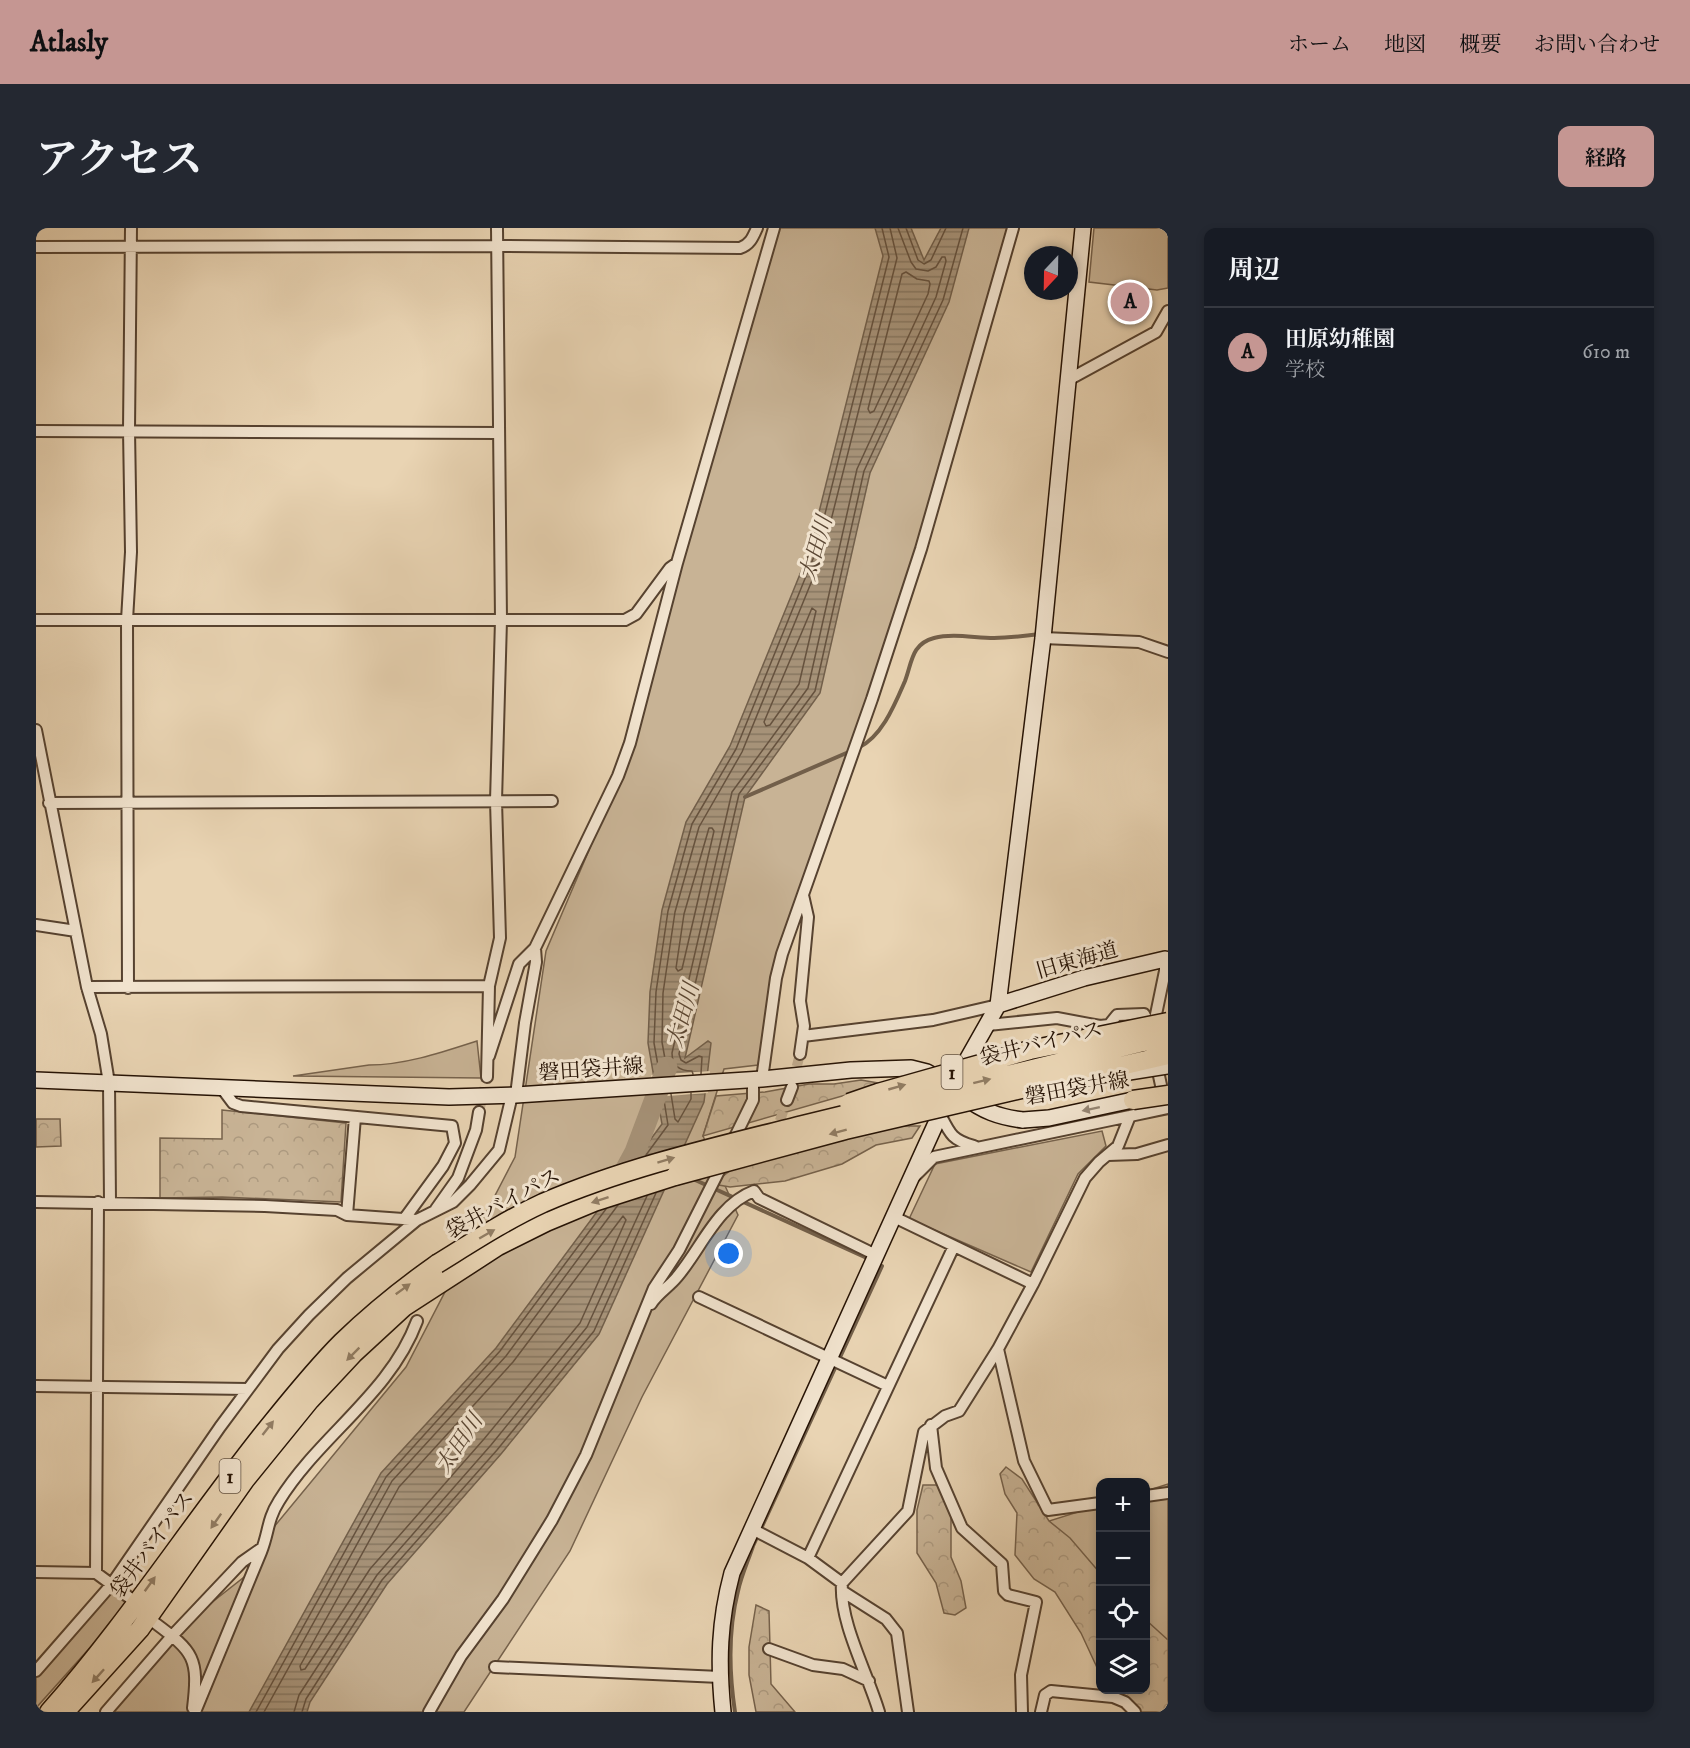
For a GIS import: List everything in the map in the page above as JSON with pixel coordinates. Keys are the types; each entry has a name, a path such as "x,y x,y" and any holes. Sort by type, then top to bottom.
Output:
{"highway":[{"name":"袋井バイパス","path":"65,1712 140,1629 245,1480 310,1400 352,1354 442,1271 490,1231 540,1204 588,1185 672,1158 742,1140 878,1093 1008,1056 1140,1026 1163,1030"},
{"name":"袋井バイパス","path":"49,1712 125,1618 233,1472 297,1391 341,1343 392,1297 546,1222 594,1202 675,1176 833,1133 938,1112 1168,1055"},
{"path":"1132,1108 1168,1100"},
{"path":"36,1711 125,1618"}],"street":[{"path":"128,988 127,620 131,552 129,430 131,228"},
{"path":"487,1077 489,986 500,938 496,801 501,620 497,228"},
{"path":"36,247 740,248 750,241 758,228"},
{"path":"489,1056 519,964 535,948 618,776 630,743 677,563 774,228"},
{"path":"429,1712 460,1656 526,1565 552,1520 586,1455 654,1288 679,1250 706,1200 753,1100 754,1080 782,954 872,699 921,549 1013,228"},
{"path":"723,1712 720,1641 724,1604 732,1574 911,1180 938,1112 998,1005 1042,638 1083,228"},
{"path":"1068,380 1156,332 1168,311"},
{"path":"36,431 499,433"},
{"path":"36,620 625,620 636,614 669,568 677,563"},
{"path":"1042,638 1138,642 1168,652"},
{"path":"36,730 40,776 50,803 87,987 101,1034 109,1083 110,1202"},
{"path":"50,803 552,801"},
{"path":"800,1054 804,1026 800,1001 808,917 802,893"},
{"path":"36,924 76,931"},
{"path":"36,1671 111,1585 278,1349 347,1278 417,1220 453,1202 499,1150 517,1095 525,1023 536,962 535,948"},
{"path":"1166,958 1163,1030 1152,1046 1168,1100"},
{"name":"旧東海道","path":"998,1005 1084,978 1166,958"},
{"path":"87,987 489,986"},
{"path":"803,1036 933,1020 998,1005"},
{"path":"988,1025 1058,1018 1100,1026 1109,1025 1117,1015 1144,1014 1163,1030"},
{"path":"938,1112 972,1109 1094,1079 1168,1066"},
{"name":"磐田袋井線","path":"36,1080 449,1097 517,1095 754,1080 851,1070 911,1068 927,1072 952,1086 979,1109 1005,1118 1023,1120 1049,1118 1132,1108"},
{"path":"787,1100 792,1087"},
{"path":"221,1088 233,1103 240,1106 452,1126 456,1143 443,1166 405,1218"},
{"path":"911,1180 934,1157 1028,1137 1132,1108"},
{"path":"879,1712 860,1662 846,1613 842,1587 908,1511 924,1432 945,1416 959,1411 998,1349 1085,1178 1118,1146 1132,1108"},
{"path":"435,1210 458,1178 476,1130 480,1112"},
{"path":"938,1112 949,1133 958,1141 977,1147"},
{"path":"347,1215 355,1117"},
{"path":"1005,1118 1028,1137"},
{"path":"1107,1155 1137,1154 1168,1145"},
{"path":"641,1320 655,1298 681,1272 726,1209 742,1196 754,1191 759,1198 876,1255"},
{"path":"36,1202 265,1206 337,1210 347,1215 417,1220"},
{"path":"96,1573 98,1202"},
{"path":"894,1217 1033,1284"},
{"path":"808,1558 954,1246"},
{"path":"699,1297 888,1386"},
{"path":"194,1712 262,1548 269,1518 307,1463 387,1376 409,1344 417,1321"},
{"path":"998,1349 1024,1461 1048,1510 1096,1504"},
{"path":"36,1386 248,1389"},
{"path":"931,1425 936,1468 962,1528 1002,1564 1004,1591 1008,1595 1036,1602 1021,1675 1022,1712"},
{"path":"1150,1495 1168,1493"},
{"path":"752,1529 808,1558 842,1587 886,1619 897,1633 908,1712"},
{"path":"106,1712 172,1636 242,1562 262,1548"},
{"path":"36,1572 96,1573 130,1598"},
{"path":"155,1623 190,1652 196,1680 194,1712"},
{"path":"769,1649 813,1665 843,1669 869,1681"},
{"path":"495,1667 720,1677"},
{"path":"1041,1712 1045,1695 1052,1691 1113,1697 1125,1702 1135,1712"}],"green space":[{"path":"775,228 1014,228 878,680 782,954 758,1065 724,1069 703,1136 738,1215 642,1397 570,1551 464,1712 103,1712 178,1629 253,1570 264,1539 406,1367 515,1157 546,951 627,761"},
{"path":"1094,228 1168,228 1168,288 1157,290 1089,282"},
{"path":"477,1041 481,1078 293,1076 410,1060"},
{"path":"861,1080 884,1084 703,1136 716,1096"},
{"path":"222,1110 346,1123 341,1202 222,1197 160,1198 160,1138 222,1139"},
{"path":"36,1119 60,1119 61,1146 36,1147"},
{"path":"877,1126 920,1126 912,1138 876,1145 842,1164 785,1181 730,1187 713,1184 731,1170"},
{"path":"1102,1131 1106,1146 1078,1174 1031,1272 909,1219 935,1164"},
{"path":"1006,1467 1022,1479 1049,1521 1070,1538 1096,1568 1096,1665 1081,1633 1055,1592 1034,1579 1015,1555 1017,1513 1005,1494 1000,1474"},
{"path":"1168,1484 1168,1647 1150,1627 1150,1490"},
{"path":"923,1485 937,1485 951,1503 951,1557 961,1581 966,1608 955,1615 944,1613 936,1583 917,1553 917,1510"},
{"path":"1096,1506 1096,1572 1049,1521"},
{"path":"111,1585 129,1604 36,1708 36,1671"},
{"path":"756,1605 769,1611 771,1684 795,1712 756,1712 749,1675 749,1647"},
{"path":"1150,1624 1168,1640 1168,1712 1134,1712 1118,1694 1150,1694"}],"water":[{"path":"875,228 911,228 924,260 941,228 969,228 949,302 870,473 820,693 745,797 685,1058 708,1041 711,1043 704,1102 599,1334 501,1454 387,1584 310,1702 307,1712 249,1712 381,1473 496,1348 662,1124 648,1043 650,992 662,910 686,822 730,746 809,552 883,256"}],"pier":[{"path":"710,1071 708,1093 655,1097 651,1075"}],"waterway":[{"path":"858,748 874,736 887,719 897,700 914,655 926,641 949,636 1000,638 1040,634"},
{"path":"1093,635 1142,638"},
{"path":"745,797 851,751"},
{"name":"太田川","path":"616,1187 635,1152 667,1067"},
{"name":"太田川","path":"635,1152 642,1155"},
{"path":"693,1179 869,1259"},
{"path":"735,1712 731,1636 741,1580 753,1546 882,1266 875,1263"}],"tunnel":[{"path":"793,1081 800,1054"},
{"path":"479,1112 487,1077"},
{"path":"775,1135 787,1100"}],"place":[{"name":"田原幼稚園","path":"1130,302"}]}
